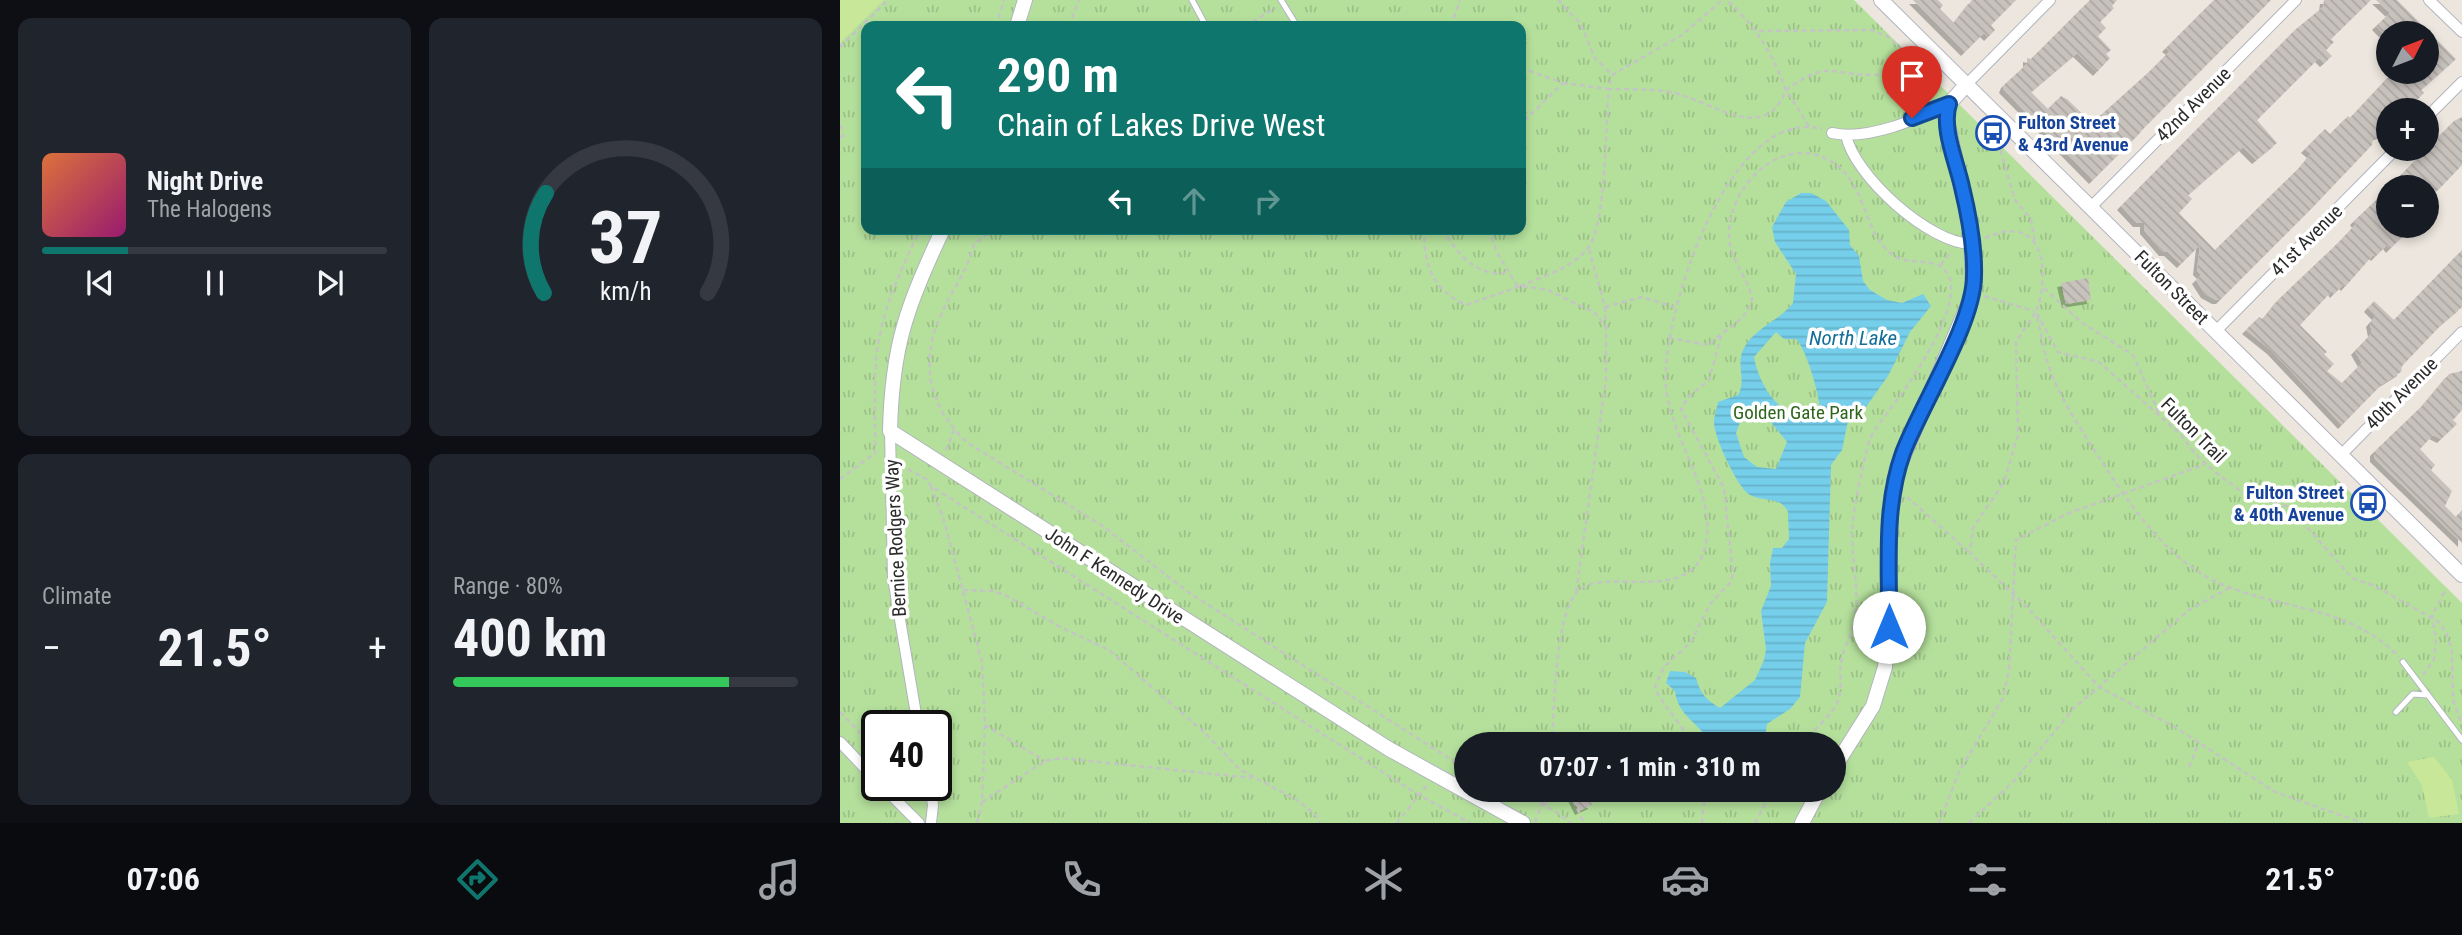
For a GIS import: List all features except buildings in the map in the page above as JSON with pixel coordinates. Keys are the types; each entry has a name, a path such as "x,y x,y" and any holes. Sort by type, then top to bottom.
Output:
{"street":[{"path":"1019,21 1025,0"},
{"name":"Fulton Street","path":"1881,0 2462,575"},
{"path":"1832,133 1846,135 1887,127 1949,104 2050,0"},
{"name":"42nd Avenue","path":"2091,207 2296,0"},
{"path":"2429,0 2462,33"},
{"path":"2439,105 2462,82"},
{"path":"1846,749 1873,706 1885,667 1889,627 1889,539 1894,485 1911,434 1964,320 1973,293 1972,244 1947,124 1949,104"},
{"path":"1846,135 1853,153 1896,205 1919,222 1957,242 1972,244"},
{"name":"41st Avenue","path":"2216,331 2384,161"},
{"path":"890,431 893,368 899,333 940,235"},
{"name":"40th Avenue","path":"2340,454 2462,332"},
{"name":"Bernice Rodgers Way","path":"890,431 894,588 916,710"},
{"name":"John F Kennedy Drive","path":"890,431 1389,749 1523,823"},
{"path":"840,741 861,764"},
{"path":"896,801 919,823"},
{"path":"931,823 932,801"},
{"path":"1802,823 1814,802"}],"lane":[{"path":"1192,0 1203,21"},
{"path":"1280,3 1293,21"},
{"path":"2403,663 2462,740"},
{"path":"2396,712 2413,694 2426,695"}],"path":[{"path":"867,21 888,0"},
{"path":"998,21 1004,0"},
{"path":"1071,21 1079,0"},
{"path":"1453,21 1460,0"},
{"path":"1558,0 1580,23 1595,58 1612,75"},
{"path":"1425,235 1429,270 1448,296 1466,306 1518,287 1574,261 1588,247 1600,214 1612,75 1682,35 1725,0 1759,31 1786,90 1810,127"},
{"path":"1256,20 1280,3"},
{"path":"840,47 861,26"},
{"path":"1759,31 1871,30 1887,36 1941,86"},
{"path":"1526,70 1563,83 1609,89 1672,92 1752,118 1773,112 1781,104 1786,90 1811,72 1876,75 1918,64"},
{"path":"1526,119 1563,83"},
{"path":"1576,593 1595,582 1635,584 1667,580 1694,565 1705,549 1708,529 1704,508 1668,398 1669,338 1675,307 1700,243 1742,162 1770,138 1810,127 1832,133"},
{"path":"840,138 847,134"},
{"path":"1970,552 1973,528 2004,482 2018,435 2016,342 2036,312 2044,288 2044,262 2035,243 2031,219 2015,200 1998,142"},
{"path":"1669,338 1709,345 1723,330 1744,317 1752,298 1730,244 1735,210 1752,176 1770,161 1783,155 1807,153 1832,162 1856,187 1877,235 1889,253 1908,262 1941,265"},
{"path":"1972,244 2005,231 2021,233 2035,243"},
{"path":"987,235 974,244 968,268 940,316 930,346 929,379 933,398 954,430 968,443 1101,524 1191,594 1454,761"},
{"path":"1448,235 1472,266 1495,275 1508,272"},
{"path":"1492,235 1508,272 1518,287"},
{"path":"1941,265 1957,242"},
{"path":"1553,732 1557,667 1566,618 1576,593 1606,379 1605,307 1588,247"},
{"path":"1811,732 1830,712 1840,695 1842,658 1855,618 1852,536 1867,446 1874,431 1914,374 1947,312 1952,286 1941,265"},
{"path":"1518,287 1548,290 1595,313 1606,327"},
{"path":"2044,288 2081,323 2133,355 2160,414"},
{"path":"1973,293 2036,312"},
{"path":"1605,307 1642,297 1675,307"},
{"path":"2036,312 2049,365 2070,411 2122,493 2158,538 2195,569 2229,588 2345,620 2374,636 2403,663"},
{"name":"Fulton Trail","path":"2036,312 2059,352 2099,362 2160,414 2206,464 2246,495 2290,507 2352,578 2375,586 2432,616"},
{"path":"1685,732 1658,695 1655,686 1664,667 1691,642 1710,604 1730,583 1733,574 1724,488 1681,409 1688,397 1709,380 1723,330"},
{"path":"945,452 954,430"},
{"path":"840,479 875,453"},
{"path":"1939,823 1960,770 2003,698 2010,662 2011,593 2016,564 2014,544 2018,538 2122,493 2206,464"},
{"path":"908,469 928,480 931,486 982,662 985,725 982,802 977,823"},
{"path":"928,480 934,470"},
{"path":"1894,485 1970,552 2099,687 2199,742 2287,798 2363,823"},
{"path":"931,486 1419,795 1470,823"},
{"path":"1969,823 2014,781 2074,708 2189,610 2229,588"},
{"path":"2419,681 2434,659 2436,638 2432,616 2446,589"},
{"path":"963,590 993,591 1007,596 1062,628 1108,650 1144,678 1205,733 1239,769 1253,779 1295,799 1315,814 1320,823"},
{"path":"2432,616 2447,635 2452,652 2453,700 2462,726"},
{"path":"840,712 861,734"},
{"path":"985,725 1045,761"},
{"path":"2189,767 2199,742"},
{"path":"982,802 1045,761 1061,758 1253,779"},
{"path":"1543,805 1572,794 1584,823"},
{"path":"1397,823 1419,795"},
{"path":"1537,802 1572,823"},
{"path":"1534,823 1544,802"},
{"path":"1702,823 1704,802"},
{"path":"1755,823 1766,802"}],"green space":[{"name":"Golden Gate Park","path":"840,0 1854,0 2462,603 2462,823 840,823"},
{"path":"840,0 884,0 861,21 840,43"},
{"path":"2434,757 2452,780 2459,814 2429,818 2422,785 2407,762"}],"water":[{"name":"North Lake","path":"1801,193 1811,193 1826,201 1849,230 1850,245 1859,256 1863,281 1870,290 1887,300 1902,303 1923,294 1931,306 1910,332 1888,376 1861,414 1855,409 1850,411 1842,450 1831,465 1827,602 1805,643 1800,697 1790,709 1767,724 1766,732 1702,732 1685,714 1675,691 1666,683 1670,671 1685,672 1696,678 1704,696 1720,708 1755,680 1766,649 1761,611 1771,586 1770,563 1773,548 1782,548 1789,539 1788,512 1785,507 1745,491 1728,462 1714,423 1718,402 1738,395 1744,348 1754,335 1793,303 1796,274 1775,242 1772,227 1786,202","holes":["1776,332 1784,339 1796,339 1800,344 1811,372 1820,409 1807,414 1796,414 1785,409 1776,402 1762,381 1754,357","1754,410 1766,416 1787,442 1776,469 1757,467 1744,457 1736,433 1743,414"]}],"place":[{"name":"Fulton Street & 43rd Avenue","path":"1993,133"},
{"name":"Fulton Street & 40th Avenue","path":"2368,503"}],"route":[{"path":"1889,627 1889,539 1892,498 1898,469 1967,313 1974,282 1971,233 1947,119 1949,104 1912,118"}]}
